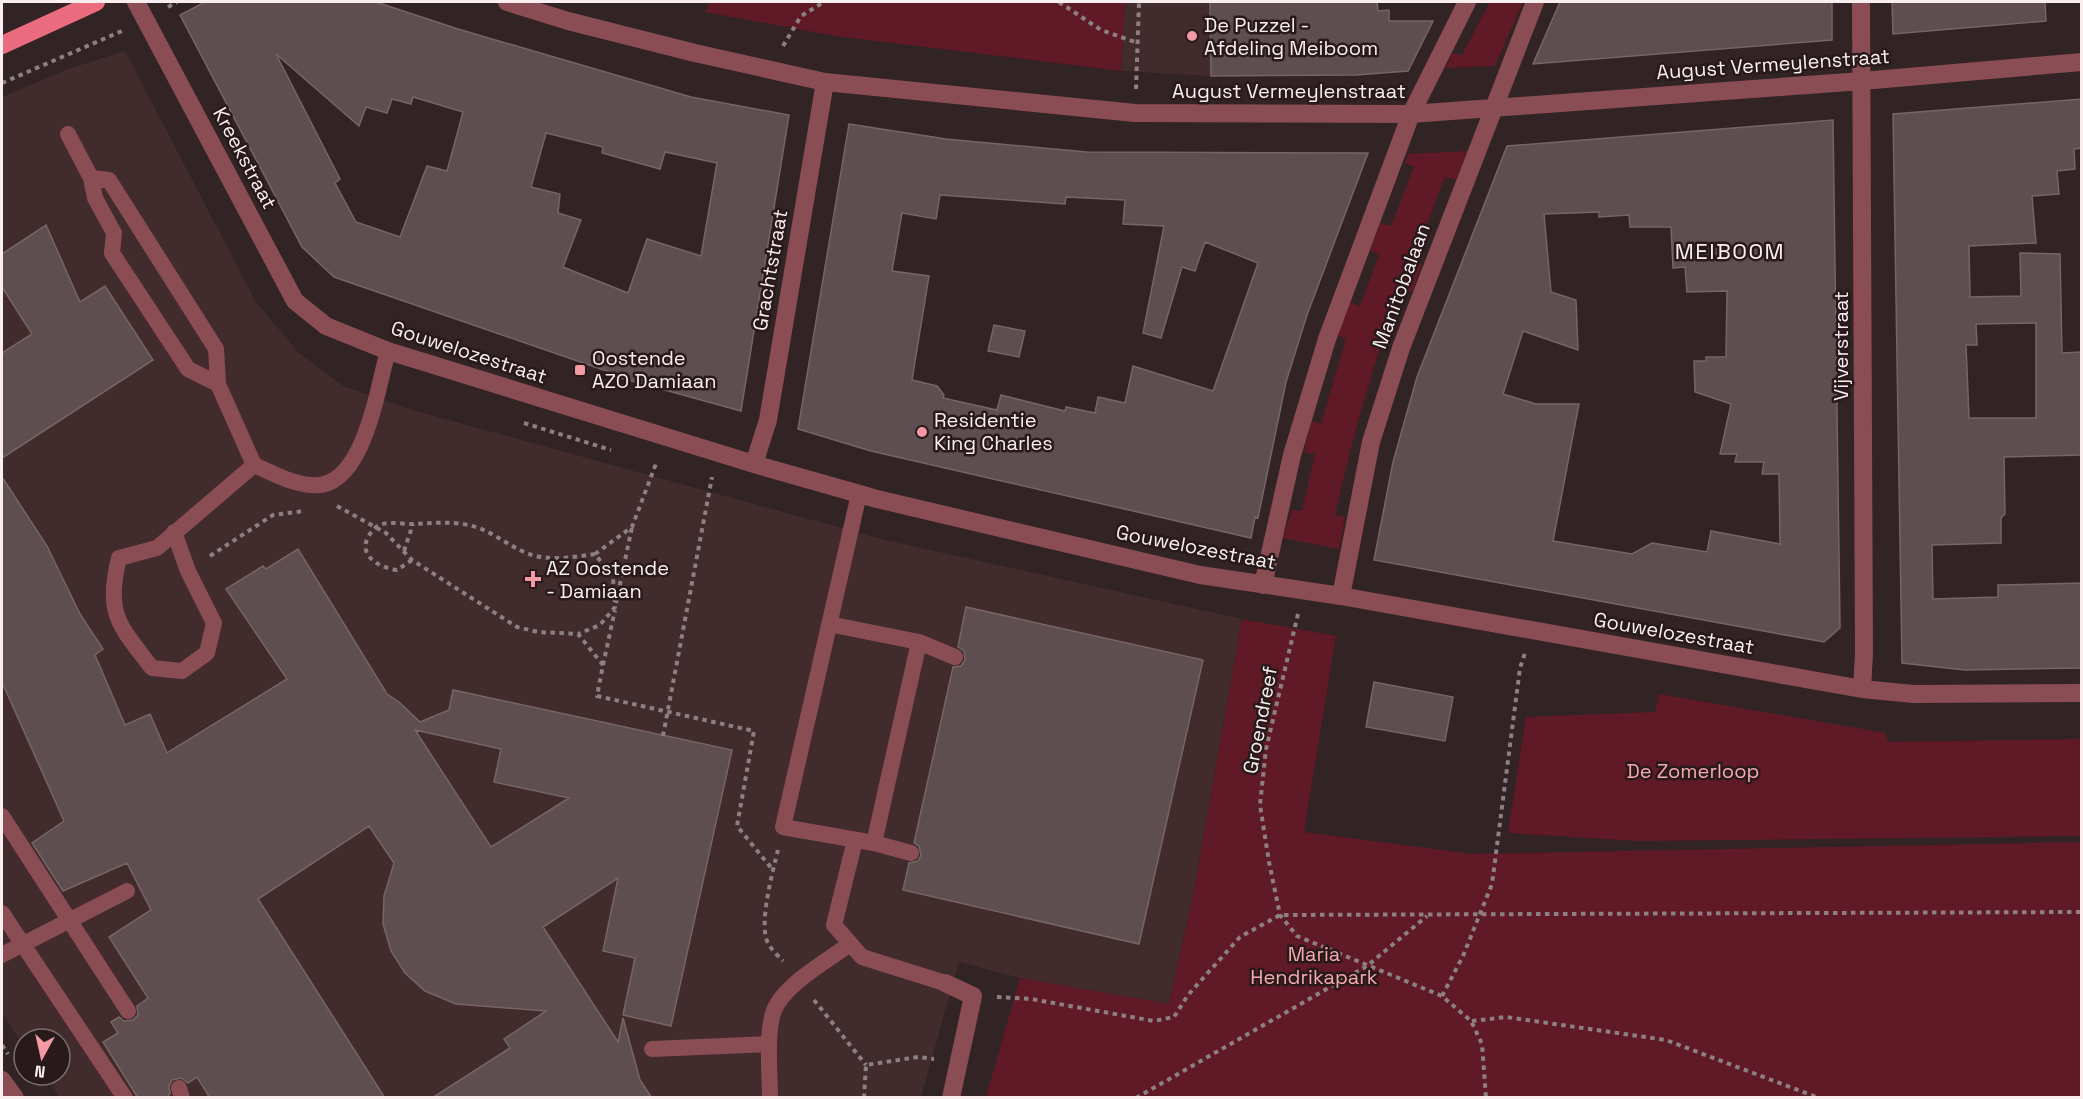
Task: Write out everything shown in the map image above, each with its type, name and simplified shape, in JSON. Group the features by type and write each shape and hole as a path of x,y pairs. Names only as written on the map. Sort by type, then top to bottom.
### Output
{"main road":[{"path":"2,45 96,2"}],"street":[{"name":"Kreekstraat","path":"136,2 295,301 326,326"},
{"name":"August Vermeylenstraat","path":"507,2 568,21 825,82 1135,113 1411,114 1862,81 2082,62"},
{"path":"1263,585 1307,398 1411,114 1467,2"},
{"name":"Manitobalaan","path":"1341,597 1371,442 1401,348 1492,107 1536,2"},
{"name":"Vijverstraat","path":"1861,2 1864,653 1862,689"},
{"name":"Grachtstraat","path":"754,465 768,420 825,82"},
{"name":"Gouwelozestraat","path":"326,326 388,351 754,465 859,494 1200,575 1530,629 1862,689 1914,694 2082,693"},
{"path":"945,983 973,996 951,1098"},
{"path":"2,1080 15,1098"}],"lane":[{"path":"68,134 91,178 95,198 114,233 112,253 188,369 218,384"},
{"path":"91,178 109,180 216,350 218,384 254,465 284,479 313,486 338,480 353,463 364,435 388,351"},
{"path":"114,233 137,223"},
{"path":"174,532 188,571 214,623 207,653 182,671 152,668 119,626 112,587 119,558 157,548 174,532 254,465"},
{"path":"859,494 783,827 874,843 911,853"},
{"path":"829,624 919,642 955,657"},
{"path":"874,843 919,642"},
{"path":"2,816 67,921 128,1011"},
{"path":"855,840 834,925 862,957 945,983"},
{"path":"2,955 127,891"},
{"path":"2,913 125,1098"},
{"path":"770,1098 769,1044 776,1006 799,981 850,944"},
{"path":"652,1048 769,1044"}],"path":[{"path":"769,70 801,16 824,2"},
{"path":"1059,2 1101,30 1138,43"},
{"path":"1135,113 1139,2"},
{"path":"2,83 86,48 146,19"},
{"path":"663,736 719,453"},
{"path":"657,460 632,527 597,696 754,731 737,826 773,870"},
{"path":"313,486 334,505 386,533 412,561 518,627 538,632 578,634 600,625 615,607 613,578 595,554"},
{"path":"188,571 273,515 313,509"},
{"path":"412,561 398,570 373,562 367,554 366,545 375,528 387,523 413,524 449,521 480,528 530,555 565,559 595,554 632,527"},
{"path":"404,552 407,534 413,524"},
{"name":"Groendreef","path":"1302,590 1296,625 1266,749 1260,805 1280,915 1297,936 1442,996 1472,1021 1482,1044 1486,1098"},
{"path":"1442,996 1482,913 1492,884 1520,668 1530,629"},
{"path":"578,634 603,665"},
{"path":"973,996 1031,999 1154,1021 1174,1017 1188,995 1240,937 1280,915 2082,912"},
{"path":"1136,1098 1367,966 1427,915"},
{"path":"1472,1021 1506,1017 1666,1040 1819,1098"},
{"path":"864,1098 866,1065 918,1057 960,1062"}],"shaded area":[{"name":"De Puzzel - Afdeling Meiboom","path":"1125,2 1262,2 1262,75 1211,76 1121,71"},
{"name":"AZ Oostende - Damiaan","path":"125,51 256,302 298,352 343,386 409,409 885,540 1242,619 1193,896 1169,1004 1020,978 959,962 921,1097 60,1097 53,1087 72,1087 72,1027 12,1029 2,1014 2,97 68,69"}],"green space":[{"path":"710,2 1125,2 1121,71 836,36 705,12"},
{"path":"1490,2 1523,2 1495,66 1445,68 1453,53 1462,55"},
{"path":"1467,151 1456,180 1445,177 1413,260 1422,264 1412,292 1400,288 1381,344 1356,429 1335,515 1345,517 1339,549 1283,538 1292,510 1302,511 1315,454 1304,452 1311,421 1321,424 1346,339 1337,335 1349,302 1360,306 1379,255 1370,250 1380,223 1391,226 1414,167 1405,163 1408,154"},
{"name":"Maria Hendrikapark","path":"1242,619 1336,636 1304,832 1472,854 2081,842 2081,1097 986,1097 1020,978 1169,1004 1193,896"},
{"name":"De Zomerloop","path":"1659,694 1886,733 1887,742 2081,739 2081,836 1638,841 1508,833 1526,717 1655,712"}],"building":[{"path":"205,2 376,2 458,29 691,97 789,115 741,411 621,378 621,376 334,277 302,247 180,15","holes":["276,54 359,126 366,107 387,113 392,99 411,104 413,97 463,112 447,171 427,166 400,237 356,222 335,183 340,179","546,133 603,147 602,153 660,169 665,152 717,163 701,256 647,239 628,293 563,267 581,220 558,213 560,194 531,187"]},
{"path":"1210,2 1377,2 1378,11 1389,10 1389,21 1433,21 1408,71 1356,75 1211,76"},
{"path":"1560,2 1832,2 1832,40 1533,64"},
{"path":"1892,2 2045,2 2046,21 1893,34"},
{"path":"2082,99 2082,148 2074,149 2075,169 2057,171 2059,194 2032,196 2036,243 1969,246 1970,297 2021,296 2020,253 2060,254 2062,353 2082,352 2082,455 2004,457 2005,514 2001,518 2001,543 1932,545 1933,599 1998,597 1998,585 2082,583 2082,668 1965,670 1902,663 1893,114","holes":["2036,323 2036,418 1969,418 1966,345 1977,345 1976,324"]},
{"path":"1833,120 1840,628 1824,642 1374,560 1393,462 1417,377 1507,146","holes":["1599,212 1599,217 1629,215 1630,227 1671,227 1673,268 1685,267 1687,292 1727,291 1726,357 1706,357 1706,361 1694,361 1695,392 1731,404 1720,454 1737,454 1735,462 1764,462 1762,474 1779,474 1780,544 1711,531 1707,552 1652,543 1632,554 1553,541 1579,404 1536,404 1503,394 1523,331 1578,350 1576,300 1551,292 1544,214"]},
{"path":"849,124 946,139 1087,152 1368,153 1307,315 1286,382 1258,518 1255,517 1251,538 871,451 798,429","holes":["940,195 1065,204 1066,197 1125,200 1123,224 1164,226 1143,333 1161,338 1182,267 1195,271 1205,242 1258,263 1213,391 1133,366 1125,403 1098,397 1095,413 1066,407 1065,411 1001,395 997,410 943,398 944,395 937,386 912,380 929,276 892,271 902,213 936,219"]},
{"path":"46,225 80,302 105,286 153,360 2,458 2,353 32,334 2,287 2,254"},
{"path":"994,325 1025,331 1019,357 988,351"},
{"path":"2,477 47,546 80,614 103,649 95,655 125,725 150,714 167,753 287,679 226,589 263,566 266,569 298,549 387,694 420,722 449,710 453,690 732,750 671,1026 623,1015 635,958 603,951 618,878 543,927 618,1042 623,1018 640,1080 652,1098 432,1098 510,1048 504,1039 546,1011 456,1004 425,991 405,973 391,951 383,924 384,896 394,863 369,826 258,899 385,1098 210,1098 197,1077 188,1083 181,1078 172,1080 169,1086 170,1094 165,1098 138,1098 103,1042 118,1033 111,1022 119,1017 124,1021 133,1020 138,1015 137,1006 148,998 109,937 151,910 127,863 63,891 32,843 64,821 2,682","holes":["415,730 501,749 494,782 569,798 491,847"]},
{"path":"966,607 1203,660 1139,944 903,890 909,863 918,861 921,855 919,846 914,843 953,667 961,666 965,660 964,651 958,647"},
{"path":"1374,682 1453,697 1445,741 1366,727"}],"place":[{"name":"De Puzzel - Afdeling Meiboom","path":"1192,36"},
{"name":"Oostende AZO Damiaan","path":"580,370"},
{"name":"Residentie King Charles","path":"922,432"},
{"name":"AZ Oostende - Damiaan","path":"533,579"}],"district":[{"name":"MEIBOOM","path":"1730,251"}]}
